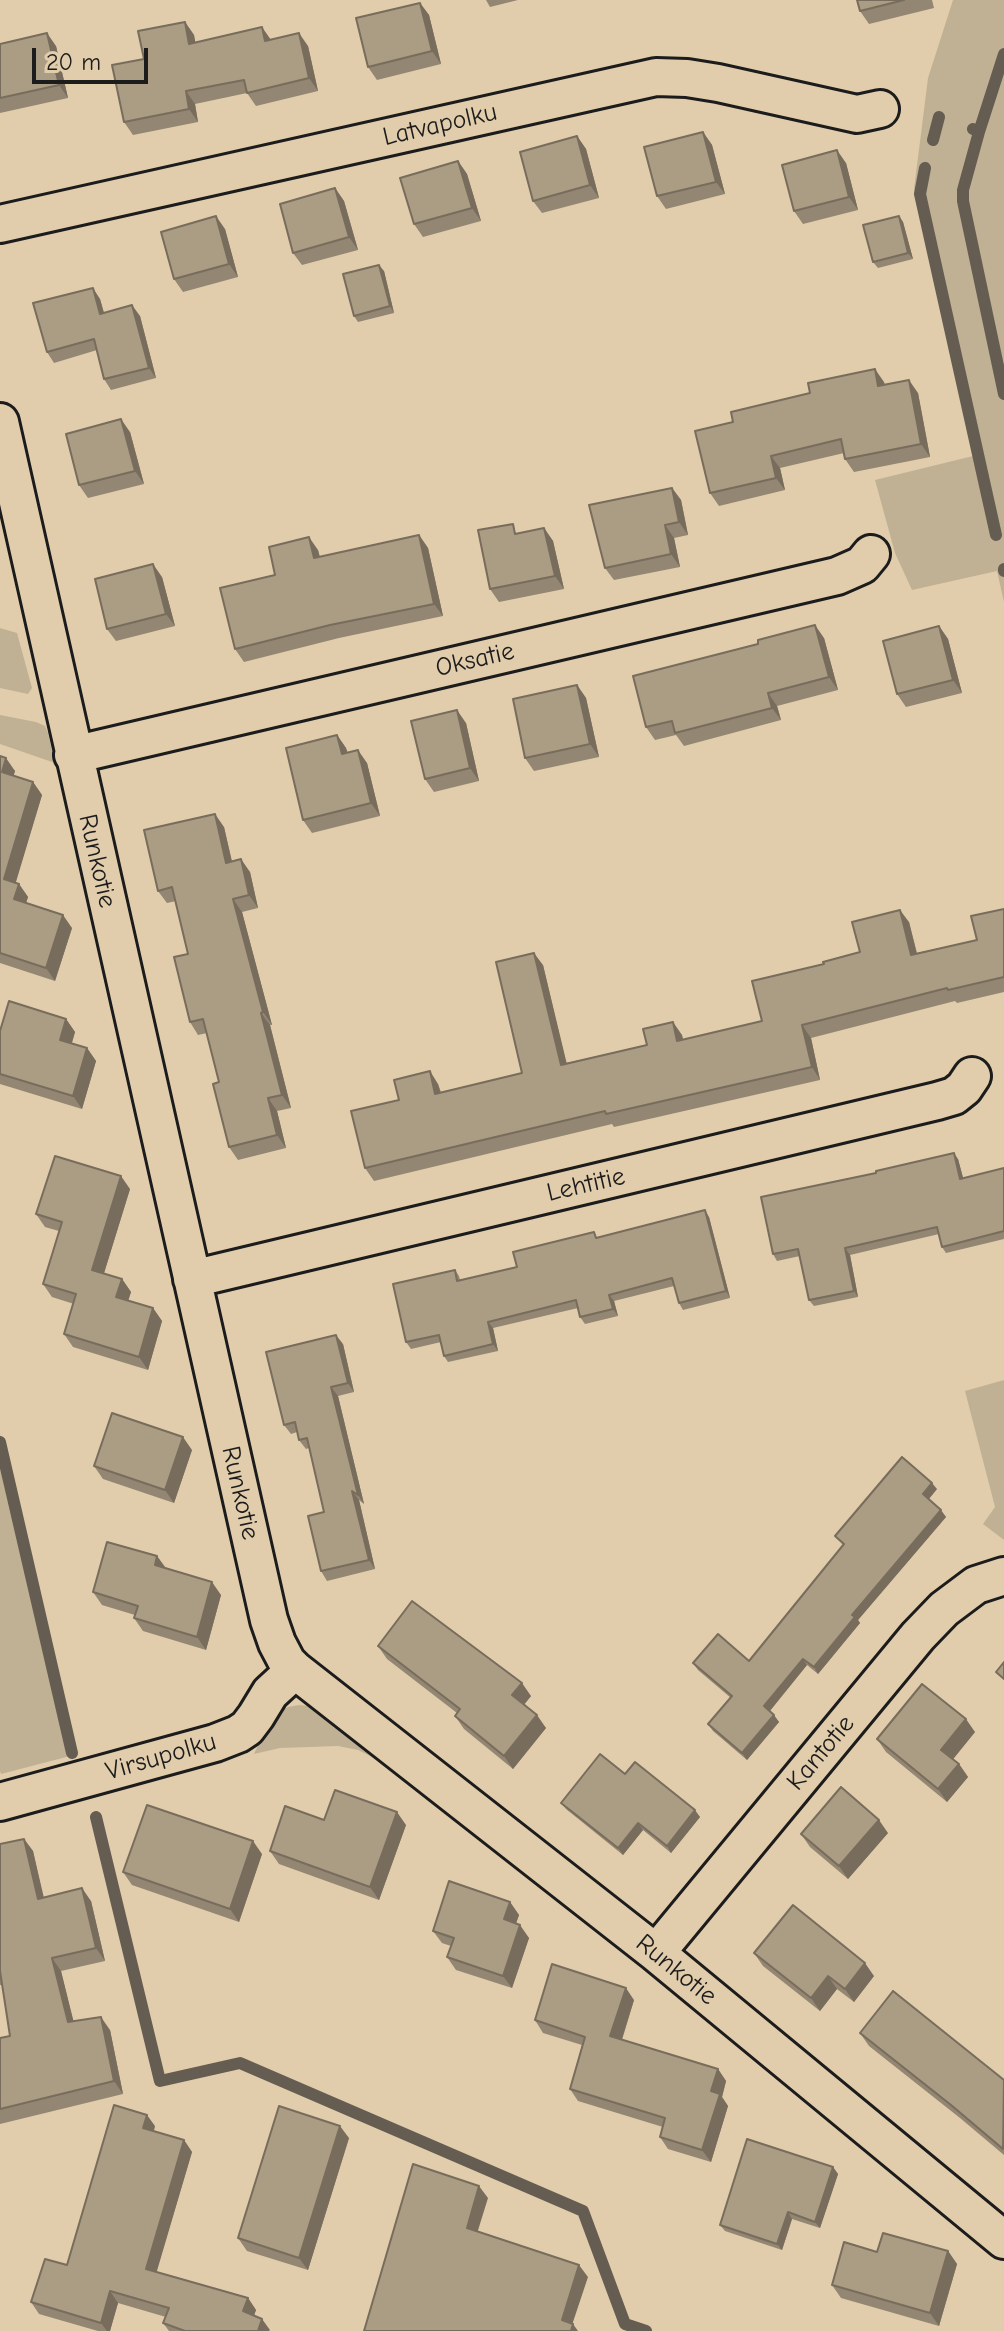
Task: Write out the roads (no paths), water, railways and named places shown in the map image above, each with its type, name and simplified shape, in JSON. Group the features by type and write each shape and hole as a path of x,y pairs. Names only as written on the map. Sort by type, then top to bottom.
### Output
{"street":[{"name":"Latvapolku","path":"0,224 656,77 718,83 857,114 880,109"},
{"name":"Runkotie","path":"0,422 269,1620 277,1643 295,1670 656,1953 1004,2240"},
{"name":"Oksatie","path":"73,755 837,576 862,565 871,554"},
{"name":"Lehtitie","path":"192,1279 937,1101 954,1096 972,1076"},
{"name":"Kantotie","path":"656,1953 918,1636 944,1609 976,1585 1004,1576"},
{"name":"Virsupolku","path":"0,1802 238,1734 247,1728 270,1693 295,1670"}],"waterway":[{"path":"973,129 979,132 1004,54"},
{"path":"933,140 939,117"},
{"path":"979,132 963,190 963,201 1004,394"},
{"path":"925,168 920,194 996,535"},
{"path":"0,1442 72,1753"},
{"path":"96,1817 160,2081 240,2063 583,2211 625,2324 646,2331"}]}
